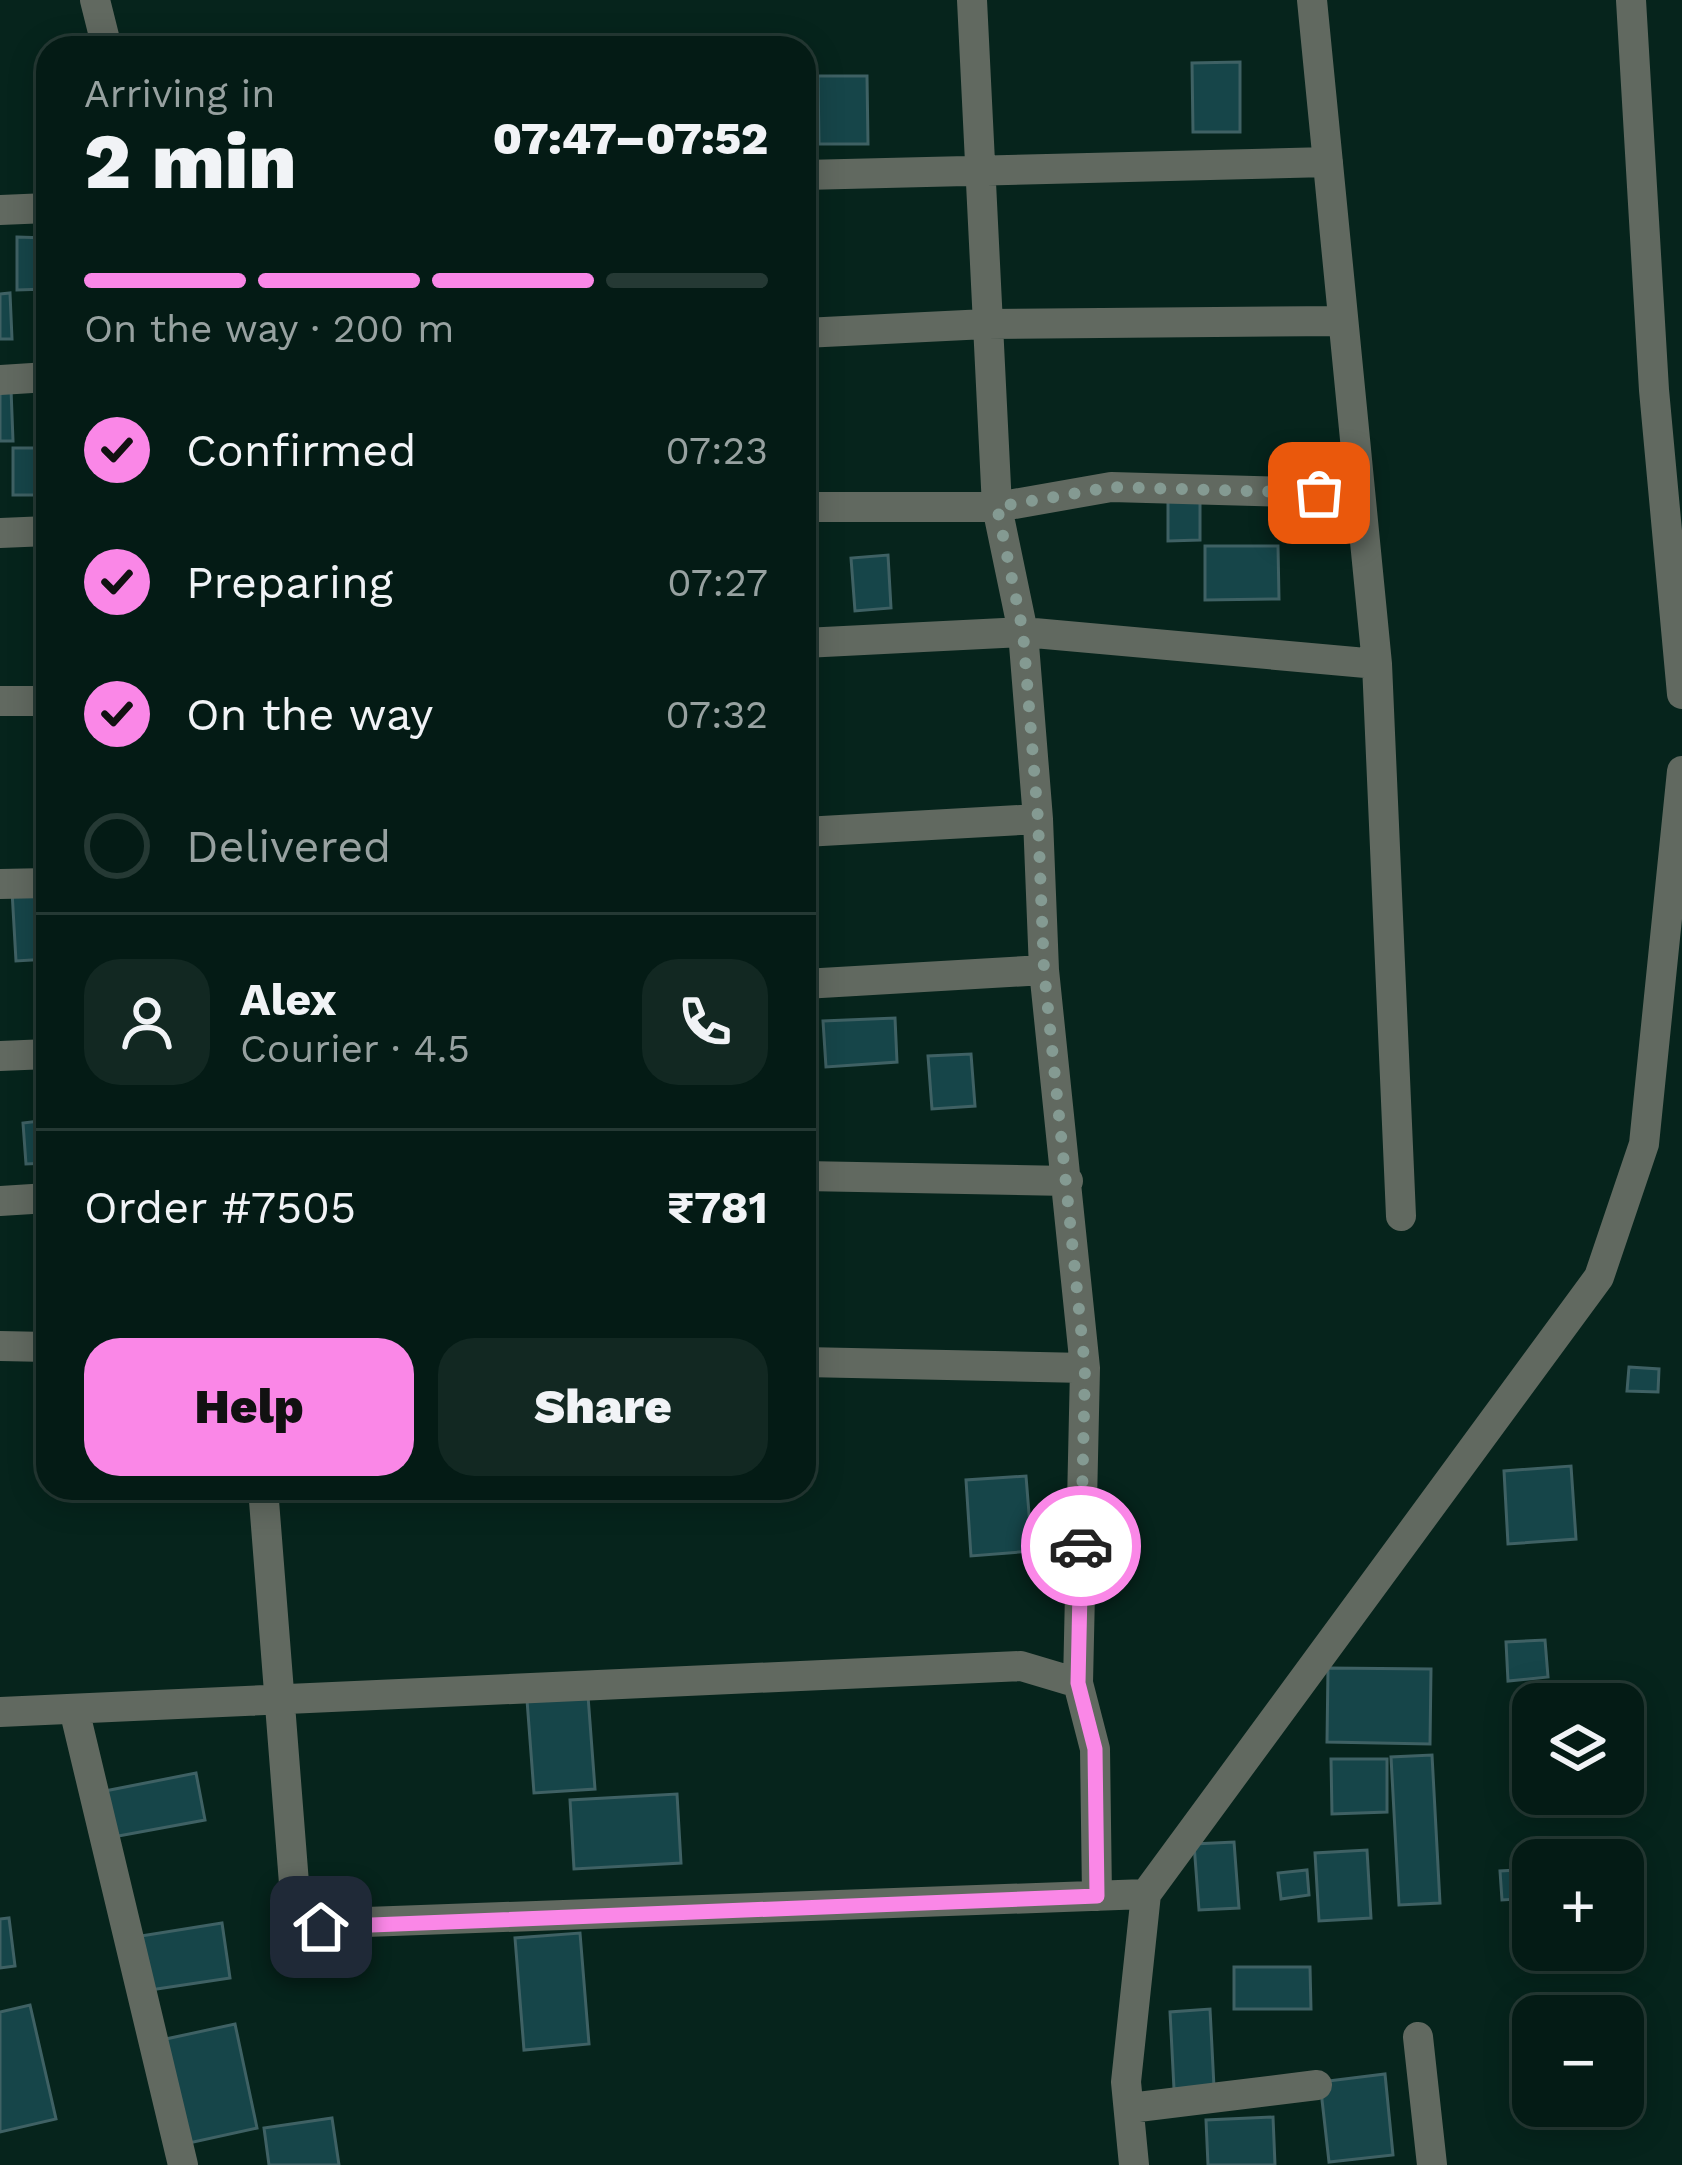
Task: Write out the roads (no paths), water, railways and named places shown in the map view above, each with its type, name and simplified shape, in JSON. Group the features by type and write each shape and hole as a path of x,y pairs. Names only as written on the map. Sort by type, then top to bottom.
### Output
{"street":[{"path":"95,0 104,36"},
{"path":"972,0 997,507 1023,632 1044,970 1085,1368 1078,1683 1095,1749 1097,1896"},
{"path":"1312,0 1377,664 1401,1216"},
{"path":"1631,0 1654,390 1682,694"},
{"path":"816,175 1328,162"},
{"path":"0,210 36,208"},
{"path":"816,332 986,324 1343,321"},
{"path":"0,380 36,378"},
{"path":"816,507 997,507 1111,487 1360,494"},
{"path":"0,533 36,532"},
{"path":"816,642 1023,632 1377,664"},
{"path":"0,701 36,700"},
{"path":"1134,2165 1126,2082 1146,1894 1599,1277 1644,1144 1682,771"},
{"path":"816,831 1038,819"},
{"path":"0,884 36,883"},
{"path":"816,983 1044,970"},
{"path":"0,1056 36,1054"},
{"path":"816,1176 1068,1181"},
{"path":"0,1201 36,1199"},
{"path":"0,1346 36,1347"},
{"path":"816,1362 1085,1368"},
{"path":"264,1500 295,1896 310,1924 1146,1894"},
{"path":"0,1712 1021,1666 1078,1683"},
{"path":"74,1709 183,2165"},
{"path":"1418,2037 1432,2165"},
{"path":"1130,2108 1316,2085"}]}
